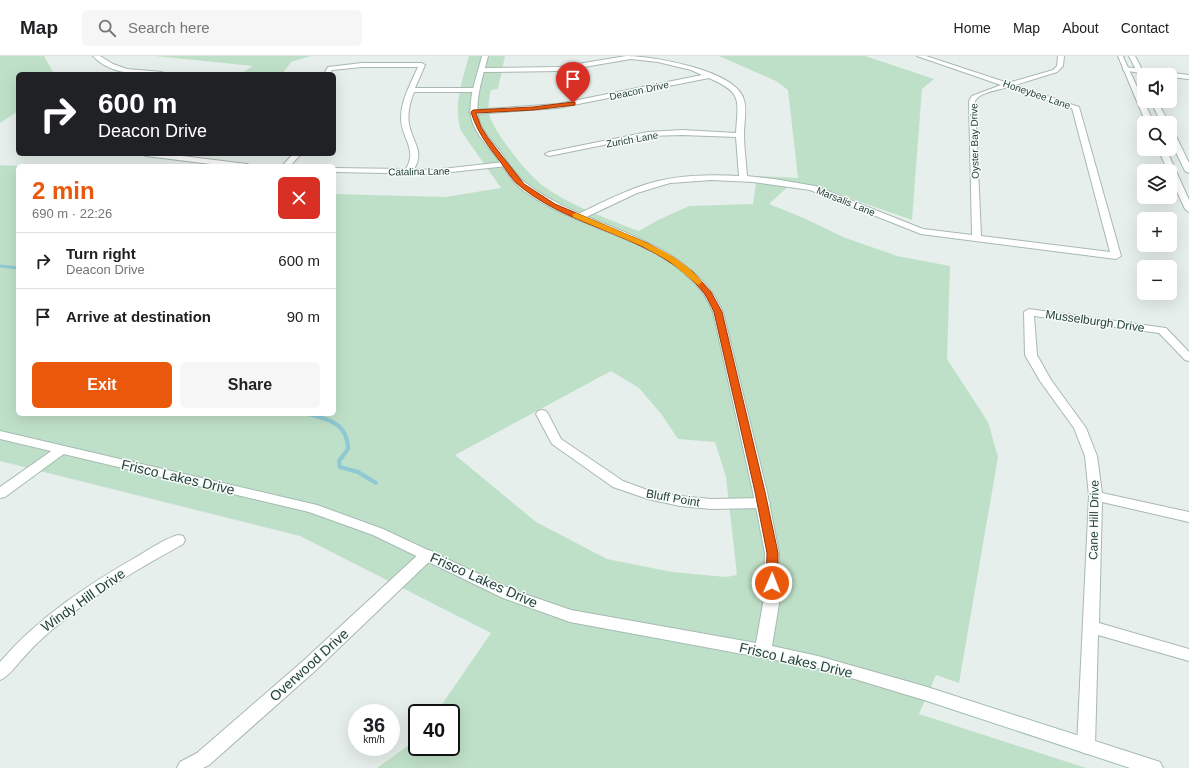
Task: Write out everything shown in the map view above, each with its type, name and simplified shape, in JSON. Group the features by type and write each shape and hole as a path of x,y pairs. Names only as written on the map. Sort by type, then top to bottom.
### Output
{"street":[{"path":"96,56 107,65 124,70 143,72"},
{"path":"485,56 476,90 473,112 478,127 504,164 522,185 537,196 579,217 645,244 671,259 691,274 708,293 718,312 763,503 772,553 772,598 763,651"},
{"name":"Honeybee Lane","path":"920,56 1075,107 1116,256"},
{"path":"1121,56 1120,57 1147,116"},
{"path":"1132,56 1138,68"},
{"path":"482,70 560,69 631,57 678,64 693,69 728,84 738,93 741,101 740,135 743,179"},
{"name":"Oyster Bay Drive","path":"977,238 972,101 984,92 1055,71 1060,66 1059,57"},
{"path":"329,71 362,65 422,65 406,105 405,119 407,133 415,150 416,156 408,172"},
{"path":"1125,68 1137,70"},
{"path":"119,72 124,70"},
{"path":"1177,71 1189,71"},
{"path":"1177,75 1189,77"},
{"name":"Deacon Drive","path":"473,112 558,106 709,76"},
{"path":"412,90 476,90"},
{"name":"Zurich Lane","path":"549,154 573,151 648,134 678,133 740,135"},
{"path":"1177,146 1189,171"},
{"path":"163,156 230,164"},
{"path":"288,164 295,156"},
{"path":"1165,156 1189,209"},
{"name":"Catalina Lane","path":"336,170 441,172 504,164"},
{"name":"Marsalis Lane","path":"579,217 650,185 691,179 743,179 793,184 812,188 921,231 1116,256"},
{"name":"Musselburgh Drive","path":"1029,312 1162,330 1189,358"},
{"name":"Cane Hill Drive","path":"1029,312 1031,355 1046,381 1080,428 1091,456 1096,496 1086,746"},
{"name":"Bluff Point","path":"542,414 556,441 618,484 648,495 680,501 711,504 763,503"},
{"name":"Frisco Lakes Drive","path":"0,435 312,508 378,532 508,594 570,616 818,662 924,693 1154,768"},
{"path":"0,494 61,450"},
{"path":"1096,496 1189,518"},
{"name":"Windy Hill Drive","path":"0,673 37,632 127,569 178,540"},
{"name":"Overwood Drive","path":"186,768 203,759 309,666 427,555"},
{"path":"1091,627 1189,655"}],"green space":[{"path":"0,56 44,56 53,72 16,72 16,112 0,123"},
{"path":"155,56 311,56 291,62 284,72 243,72 253,66"},
{"path":"469,56 505,56 498,89 491,90 489,114 493,124 505,143 536,180 552,192 563,199 602,217 639,231 658,220 689,206 753,204 757,176 798,178 788,90 776,81 719,56 865,56 934,79 922,89 912,220 815,186 793,182 769,204 806,219 843,237 897,256 950,266 947,359 988,422 998,457 959,683 936,675 919,714 1086,768 377,768 394,756 400,756 400,751 408,746 408,756 460,756 460,704 442,704 491,633 300,536 0,461 0,165 16,166 16,416 336,416 336,194 445,197 501,188 461,131 458,112 459,94","holes":["611,371 639,388 662,415 678,439 715,442 726,477 737,575 726,577 672,572 607,559 536,522 455,455"]}],"waterway":[{"path":"0,266 16,268"},
{"path":"316,416 336,424 345,434 348,449 339,461 340,467 358,472 376,483"}],"slow traffic":[{"path":"576,215 645,244 671,259 691,274 698,282"}],"route":[{"path":"573,103 533,109 473,112 478,127 486,139 522,185 552,205 645,244 671,259 691,274 708,293 718,312 760,492 772,553 772,583"}]}
